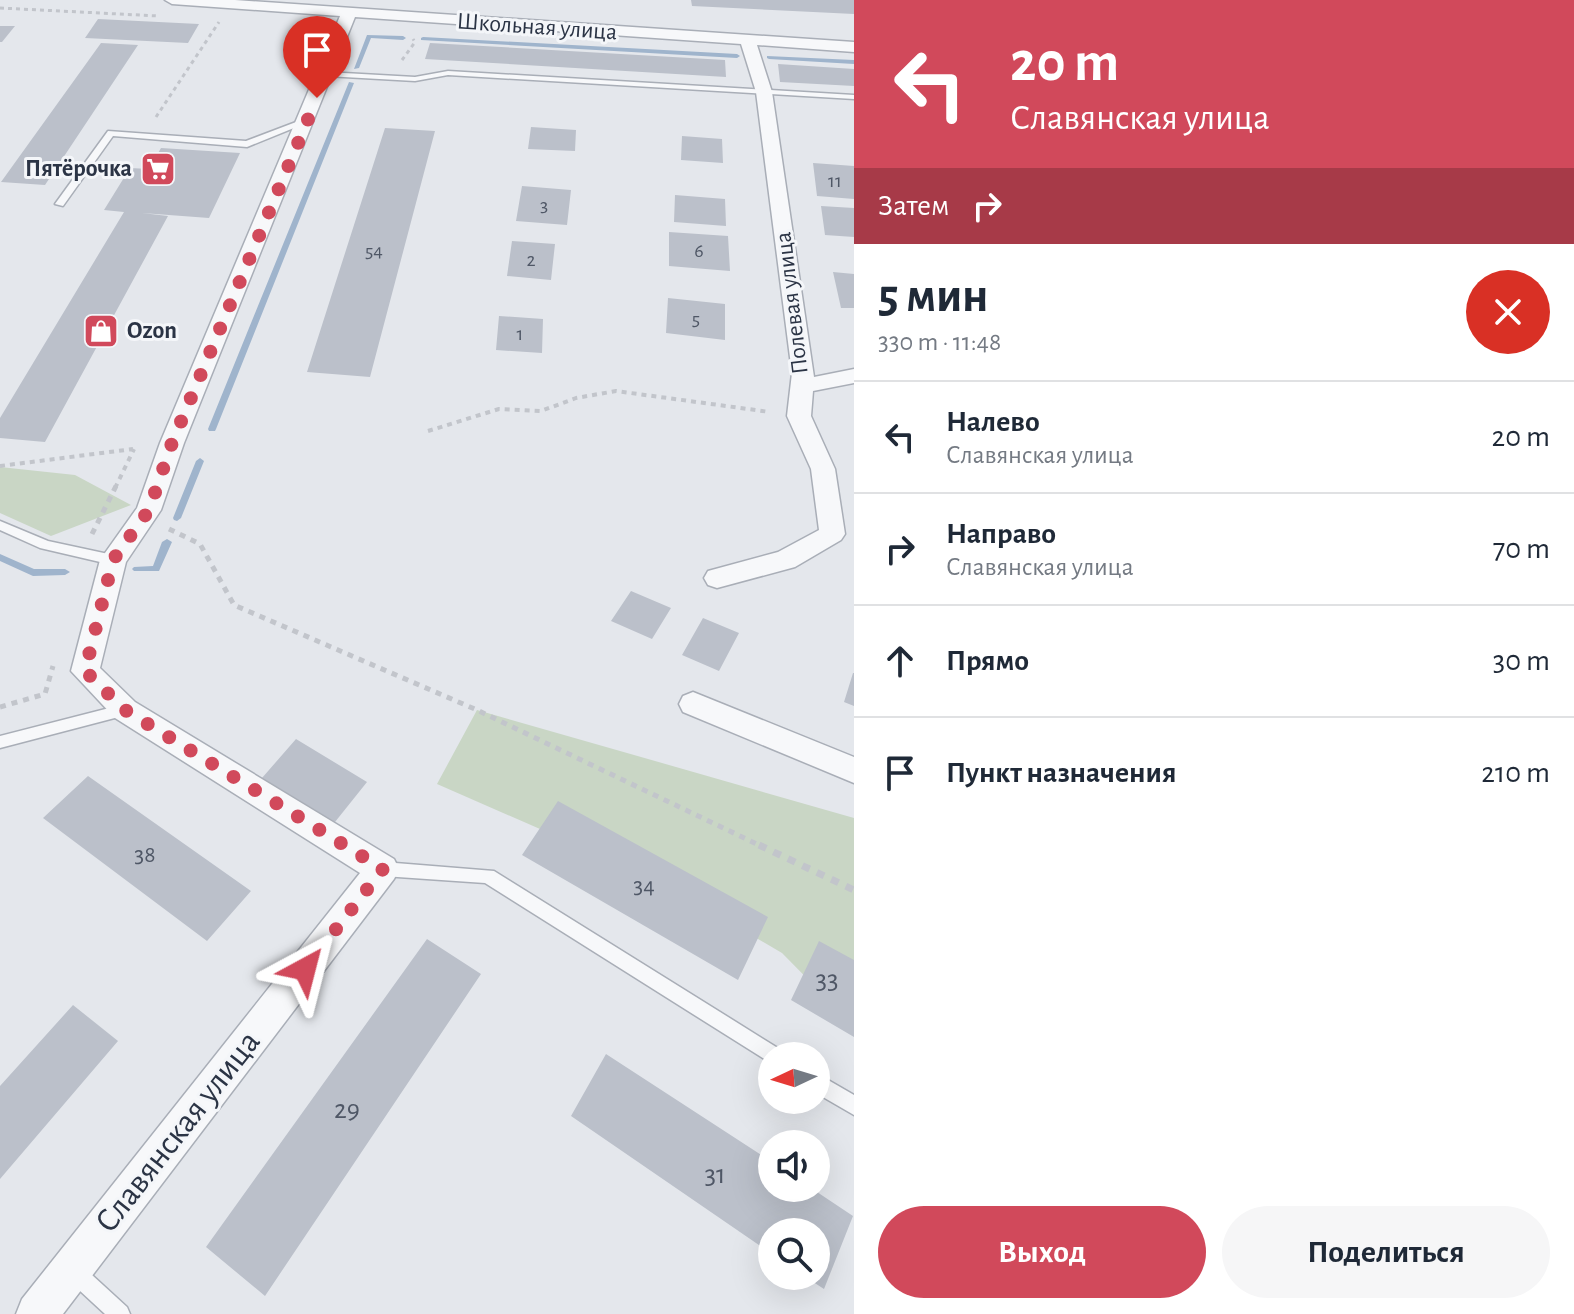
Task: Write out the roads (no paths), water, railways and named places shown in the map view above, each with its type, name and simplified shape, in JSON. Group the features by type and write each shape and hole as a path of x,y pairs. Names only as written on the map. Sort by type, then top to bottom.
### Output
{"street":[{"name":"Школьная улица","path":"172,0 229,2 348,15 854,47"},
{"path":"348,15 172,443 149,510 113,560 85,671 125,710 383,869"},
{"name":"Полевая улица","path":"717,578 786,560 832,534 823,469 799,416 803,373 764,92 748,41"},
{"path":"801,386 854,376"},
{"path":"693,704 854,770"},
{"name":"Славянская улица","path":"37,1314 383,869"}],"lane":[{"path":"326,74 415,79 448,73 854,97"},
{"path":"60,204 111,133 247,144 307,121"},
{"path":"0,525 45,545 113,560"},
{"path":"0,742 125,710"},
{"path":"383,869 488,876 758,1045"},
{"path":"830,1091 854,1106"},
{"path":"71,1270 120,1314"}],"waterway":[{"path":"356,68 369,36 403,38"},
{"path":"423,39 737,56"},
{"path":"769,57 854,62"},
{"path":"212,429 351,83"},
{"path":"177,518 200,461"},
{"path":"137,569 156,569 167,542"},
{"path":"0,557 33,573 65,572"}],"place":[{"name":"Пятёрочка","path":"158,169"},
{"name":"Ozon","path":"101,331"}]}
